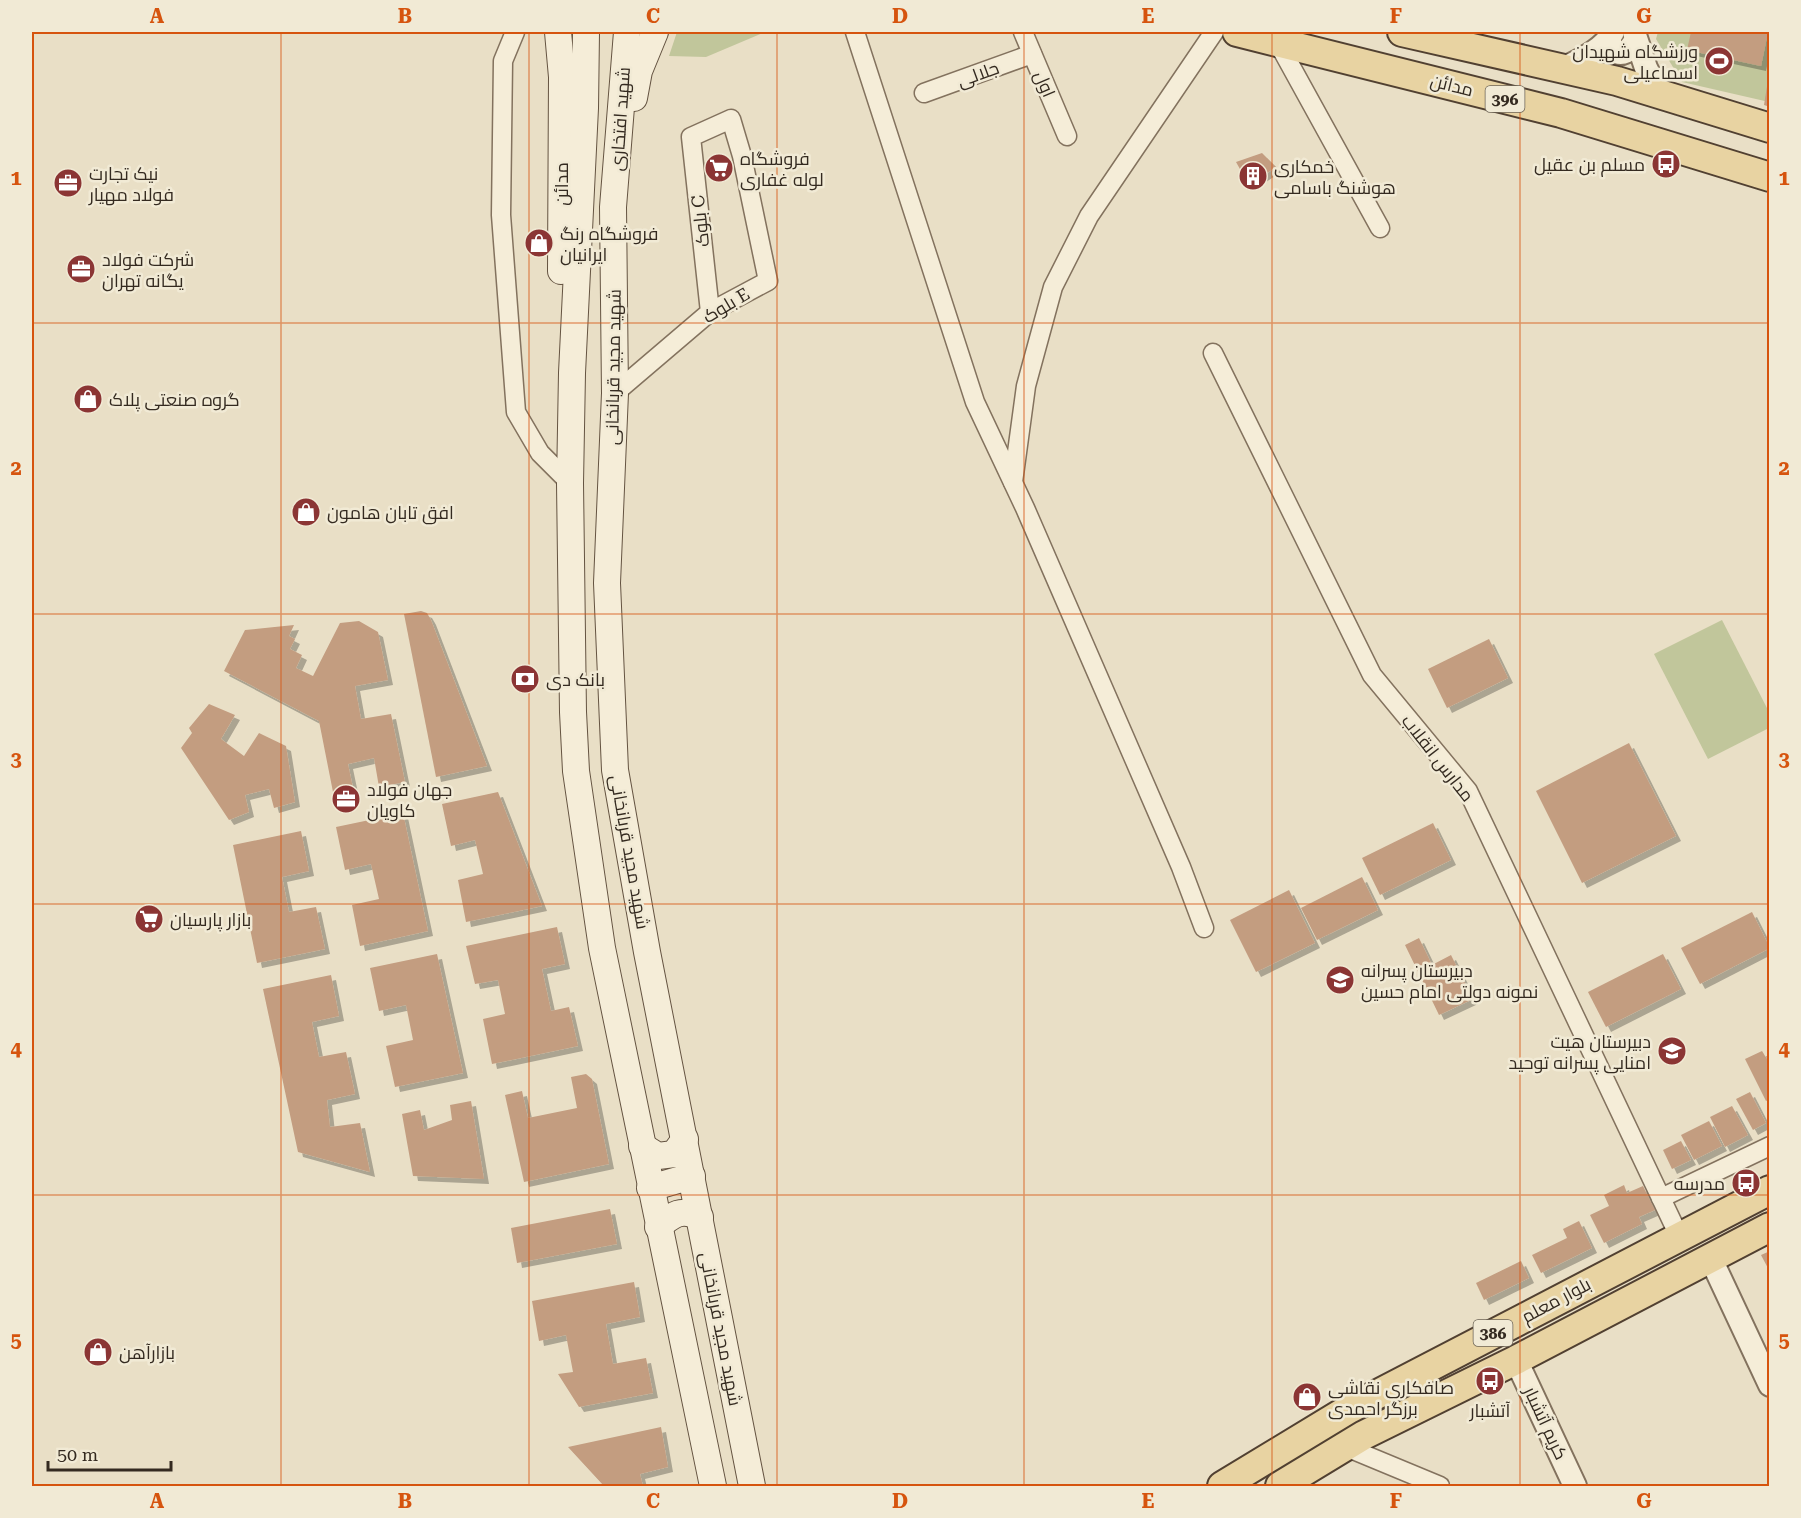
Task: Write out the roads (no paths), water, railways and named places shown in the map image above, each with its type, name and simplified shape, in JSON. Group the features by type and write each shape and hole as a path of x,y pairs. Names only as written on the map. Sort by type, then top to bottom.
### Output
{"main road":[{"name":"مدائن","path":"558,32 562,77 561,285 572,373"},
{"name":"شهید افتخاری","path":"572,373 585,120 586,32"},
{"name":"شهید افتخاری","path":"613,207 627,32"},
{"path":"613,207 639,70 655,32"},
{"name":"مدائن","path":"1237,32 1561,113 1770,177"},
{"name":"396","path":"1402,32 1617,81 1770,129"},
{"name":"شهید مجید قربانخانی","path":"613,207 615,393 607,583 615,770 647,952 752,1486"},
{"path":"572,373 570,483 576,771 602,948 713,1486"},
{"path":"642,1146 658,1156 674,1154 685,1139"},
{"path":"650,1188 692,1176"},
{"name":"بلوار معلم","path":"1222,1486 1349,1409 1770,1190"},
{"path":"658,1227 672,1215 688,1212 700,1217"},
{"name":"بلوار معلم","path":"1280,1486 1364,1435 1516,1360 1770,1227"}],"street":[{"path":"515,32 503,61 501,215 516,412 540,453 570,483"},
{"path":"855,32 975,402 1013,482 1181,867 1204,928"},
{"name":"اول","path":"1023,32 1066,136"},
{"path":"1013,482 1026,386 1053,287 1089,216 1214,32"},
{"path":"1563,69 1589,54 1611,35"},
{"path":"1611,35 1609,44 1611,50 1617,53 1625,53 1630,49 1635,36"},
{"path":"1635,36 1646,68 1659,94"},
{"path":"1277,41 1380,228"},
{"name":"جلالی","path":"924,93 1032,54"},
{"name":"بلوک C","path":"710,312 691,137 730,119"},
{"name":"بلوک E","path":"615,393 710,312 768,281 742,156 730,119"},
{"name":"مدارس انقلاب","path":"1213,353 1372,675 1468,791 1679,1236"},
{"path":"1661,1198 1770,1146"},
{"path":"1710,1257 1770,1385"},
{"name":"کریم آتشبار","path":"1516,1360 1575,1486"},
{"path":"1346,1447 1438,1486"}],"place":[{"name":"ورزشگاه شهیدان اسماعیلی","path":"1719,61"},
{"name":"مسلم بن عقیل","path":"1666,164"},
{"name":"فروشگاه لوله غفاری","path":"719,168"},
{"name":"خمکاری هوشنگ باسامی","path":"1253,176"},
{"name":"نیک تجارت فولاد مهیار","path":"68,183"},
{"name":"فروشگاه رنگ ایرانیان","path":"539,243"},
{"name":"شرکت فولاد یگانه تهران","path":"81,269"},
{"name":"گروه صنعتی پلاک","path":"88,399"},
{"name":"افق تابان هامون","path":"306,512"},
{"name":"بانک دی","path":"525,679"},
{"name":"جهان فولاد کاویان","path":"346,799"},
{"name":"بازار پارسیان","path":"149,919"},
{"name":"دبیرستان پسرانه نمونه دولتی امام حسین","path":"1340,980"},
{"name":"دبیرستان هیت امنایی پسرانه توحید","path":"1672,1051"},
{"name":"مدرسه","path":"1746,1183"},
{"name":"بازارآهن","path":"98,1352"},
{"name":"آتشبار","path":"1490,1381"},
{"name":"صافکاری نقاشی برزگر احمدی","path":"1307,1397"}]}
